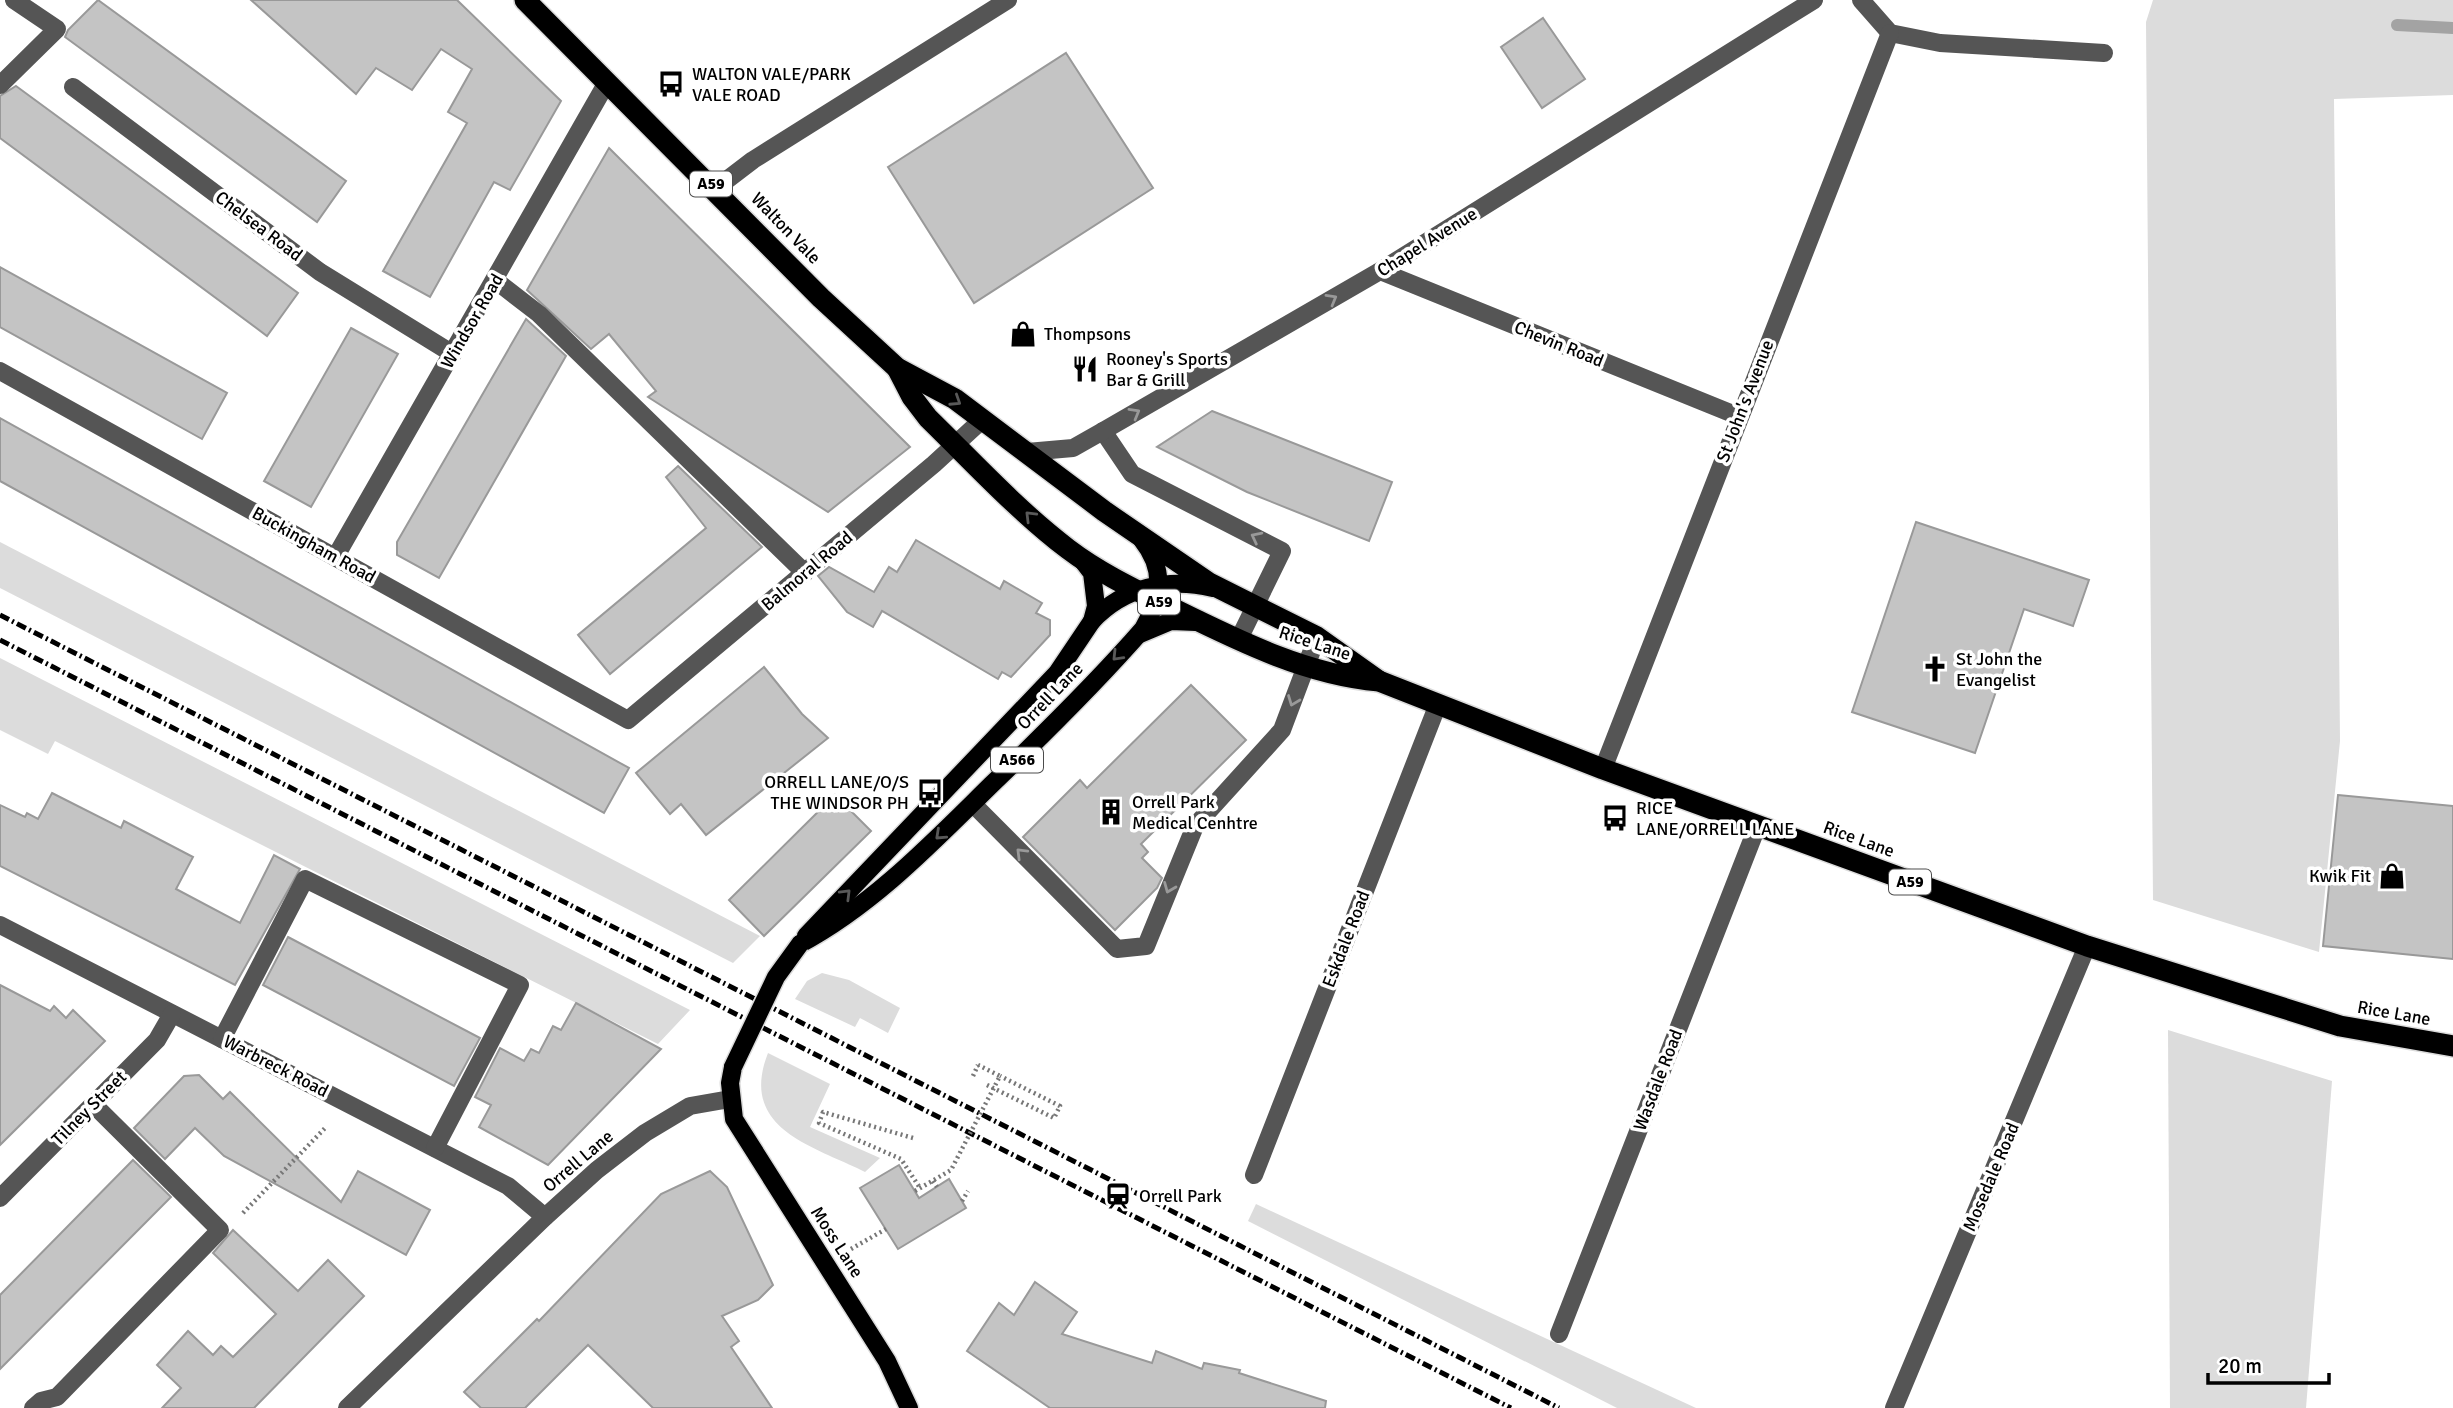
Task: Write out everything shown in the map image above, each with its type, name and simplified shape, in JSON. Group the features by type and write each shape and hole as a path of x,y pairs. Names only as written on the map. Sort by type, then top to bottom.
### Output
{"highway":[{"name":"Walton Vale","path":"525,0 821,298 897,368 955,399 1138,535 1227,593 1254,607"},
{"name":"Walton Vale","path":"897,368 912,397 928,418 1040,525 1082,560 1136,591 1158,593 1203,623 1239,639"},
{"name":"Rice Lane","path":"1254,607 1317,637 1379,681 1756,827 2087,946 2340,1026 2453,1046"},
{"name":"Rice Lane","path":"1239,639 1306,667 1347,678 1379,681"}],"main road":[{"path":"1138,535 1153,553 1158,593 1194,584 1227,593"},
{"name":"Orrell Lane","path":"1082,560 1091,573 1095,588 1092,621"},
{"name":"Orrell Lane","path":"730,1099 733,1067 776,977 800,944 1057,673 1092,621 1107,605 1136,591"},
{"name":"Orrell Lane","path":"800,944 833,926 866,902 973,804 1137,636 1158,593"},
{"name":"Orrell Lane","path":"1137,636 1171,621 1203,623"},
{"name":"Moss Lane","path":"730,1099 734,1119 887,1361 909,1408"}],"street":[{"path":"0,85 57,29 14,0"},
{"path":"715,189 752,160 1008,0"},
{"name":"Chapel Avenue","path":"1027,452 1073,448 1103,432 1380,271 1814,0"},
{"path":"1861,0 1890,33 1940,43 2104,53"},
{"name":"St John's Avenue","path":"1603,769 1738,416 1890,33"},
{"name":"Windsor Road","path":"336,556 606,84"},
{"name":"Chelsea Road","path":"73,87 320,272 453,354"},
{"name":"Chevin Road","path":"1380,271 1738,416"},
{"path":"495,280 539,314 805,573"},
{"name":"Buckingham Road","path":"0,371 628,720"},
{"name":"Balmoral Road","path":"628,720 956,445 983,419"},
{"path":"1103,432 1132,474 1282,551 1239,639"},
{"path":"973,804 1117,949 1146,946 1195,826 1282,730 1317,637"},
{"name":"Eskdale Road","path":"1254,1175 1438,704"},
{"name":"Wasdale Road","path":"1559,1334 1756,827"},
{"path":"222,1039 305,879 520,985 435,1148"},
{"name":"Warbreck Road","path":"0,925 508,1186 545,1217"},
{"name":"Mosedale Road","path":"1895,1408 2087,946"},
{"name":"Tilney Street","path":"0,1198 157,1040 172,1014"},
{"name":"Orrell Lane","path":"347,1408 545,1217 645,1133 690,1106 730,1099"},
{"path":"33,1408 41,1401 57,1397 220,1230 93,1104"}],"path":[{"path":"973,1076 978,1065 1060,1106 1054,1118 987,1086"},
{"path":"913,1138 822,1112 819,1123 901,1159 918,1189 951,1170 1000,1076"},
{"path":"220,1230 232,1224 349,1104"},
{"path":"933,1181 937,1187"},
{"path":"962,1201 968,1191"},
{"path":"827,1264 886,1229"}],"shaded area":[{"path":"2153,0 2453,0 2453,95 2334,99 2340,741 2319,952 2153,900 2146,22"},
{"path":"0,542 760,936 733,963 0,588"},
{"path":"0,658 690,1010 658,1044 55,741 48,754 0,730"},
{"path":"822,973 849,980 900,1008 888,1033 860,1018 855,1027 795,999 807,981"},
{"path":"2168,1030 2332,1081 2306,1408 2170,1408"},
{"path":"768,1053 830,1084 810,1127 880,1158 865,1172 804,1143 772,1117 763,1100 761,1079"},
{"path":"1256,1204 1696,1408 1617,1408 1248,1221"}],"building":[{"path":"98,0 346,181 317,222 65,37 68,30"},
{"path":"251,0 457,0 561,101 510,190 494,182 430,297 383,271 467,123 448,112 472,69 441,49 412,90 376,68 356,94"},
{"path":"1543,18 1585,79 1542,108 1501,47"},
{"path":"1066,53 1153,188 974,303 888,167"},
{"path":"16,86 298,293 267,336 0,138 0,96"},
{"path":"609,148 910,447 828,512 648,397 656,391 609,334 591,349 527,290"},
{"path":"0,267 227,393 202,439 0,327"},
{"path":"526,319 566,356 439,578 397,555 397,542"},
{"path":"351,328 398,354 311,507 264,481"},
{"path":"1212,411 1392,482 1369,541 1247,492 1157,447"},
{"path":"0,418 629,768 604,813 0,481"},
{"path":"678,466 762,547 610,674 578,635 706,528 666,477"},
{"name":"St John the Evangelist","path":"1916,522 2089,580 2073,626 2024,609 1975,753 1852,712"},
{"path":"916,540 1000,589 1004,581 1042,603 1036,613 1050,620 1050,635 1011,677 1002,672 998,679 882,611 873,627 847,612 818,576 829,567 874,592 889,567 897,572"},
{"path":"764,667 802,714 828,738 706,835 681,804 670,814 636,773"},
{"name":"Orrell Park Medical Cenhtre","path":"1191,685 1246,740 1141,844 1148,852 1142,858 1162,878 1157,888 1115,930 1023,837 1080,780 1087,788"},
{"path":"52,793 121,828 124,821 193,857 176,889 240,923 274,855 300,869 235,985 0,866 0,805 25,817 27,813 38,819"},
{"path":"835,795 871,831 764,936 729,900"},
{"name":"Kwik Fit","path":"2338,795 2453,806 2453,959 2323,946"},
{"path":"288,937 480,1038 454,1086 263,985"},
{"path":"0,985 50,1011 54,1006 66,1018 73,1010 105,1041 0,1145"},
{"path":"576,1003 661,1049 548,1165 479,1127 491,1105 475,1097 500,1048 524,1061 531,1049 539,1053 553,1026 561,1030"},
{"path":"199,1075 223,1099 230,1092 341,1202 358,1171 430,1210 406,1255 224,1156 195,1128 165,1159 134,1128 184,1076"},
{"path":"133,1160 171,1197 0,1369 0,1295"},
{"path":"899,1165 919,1198 949,1179 966,1208 898,1249 860,1188"},
{"path":"710,1171 727,1187 773,1285 758,1300 722,1316 739,1341 731,1347 772,1408 653,1408 588,1345 525,1408 481,1408 464,1392 537,1319 539,1321 661,1194"},
{"path":"233,1230 298,1291 328,1260 364,1296 254,1408 162,1408 181,1388 157,1365 188,1331 213,1355 221,1346 233,1357 276,1314 213,1253"},
{"path":"1035,1282 1077,1312 1062,1334 1152,1363 1156,1351 1202,1369 1204,1363 1240,1370 1239,1373 1326,1401 1325,1408 1050,1408 967,1351 999,1303 1014,1315"}],"waterway":[{"path":"2397,25 2453,28"}],"railway":[{"path":"0,615 1559,1408"},
{"path":"0,640 1511,1408"}],"place":[{"name":"WALTON VALE/PARK VALE ROAD","path":"671,84"},
{"name":"Thompsons","path":"1023,334"},
{"name":"Rooney's Sports Bar & Grill","path":"1085,369"},
{"name":"St John the Evangelist","path":"1935,669"},
{"name":"ORRELL LANE/O/S THE WINDSOR PH","path":"930,792"},
{"name":"Orrell Park Medical Cenhtre","path":"1111,812"},
{"name":"RICE LANE/ORRELL LANE","path":"1615,818"},
{"name":"Kwik Fit","path":"2392,876"},
{"name":"Orrell Park","path":"1118,1196"}]}
